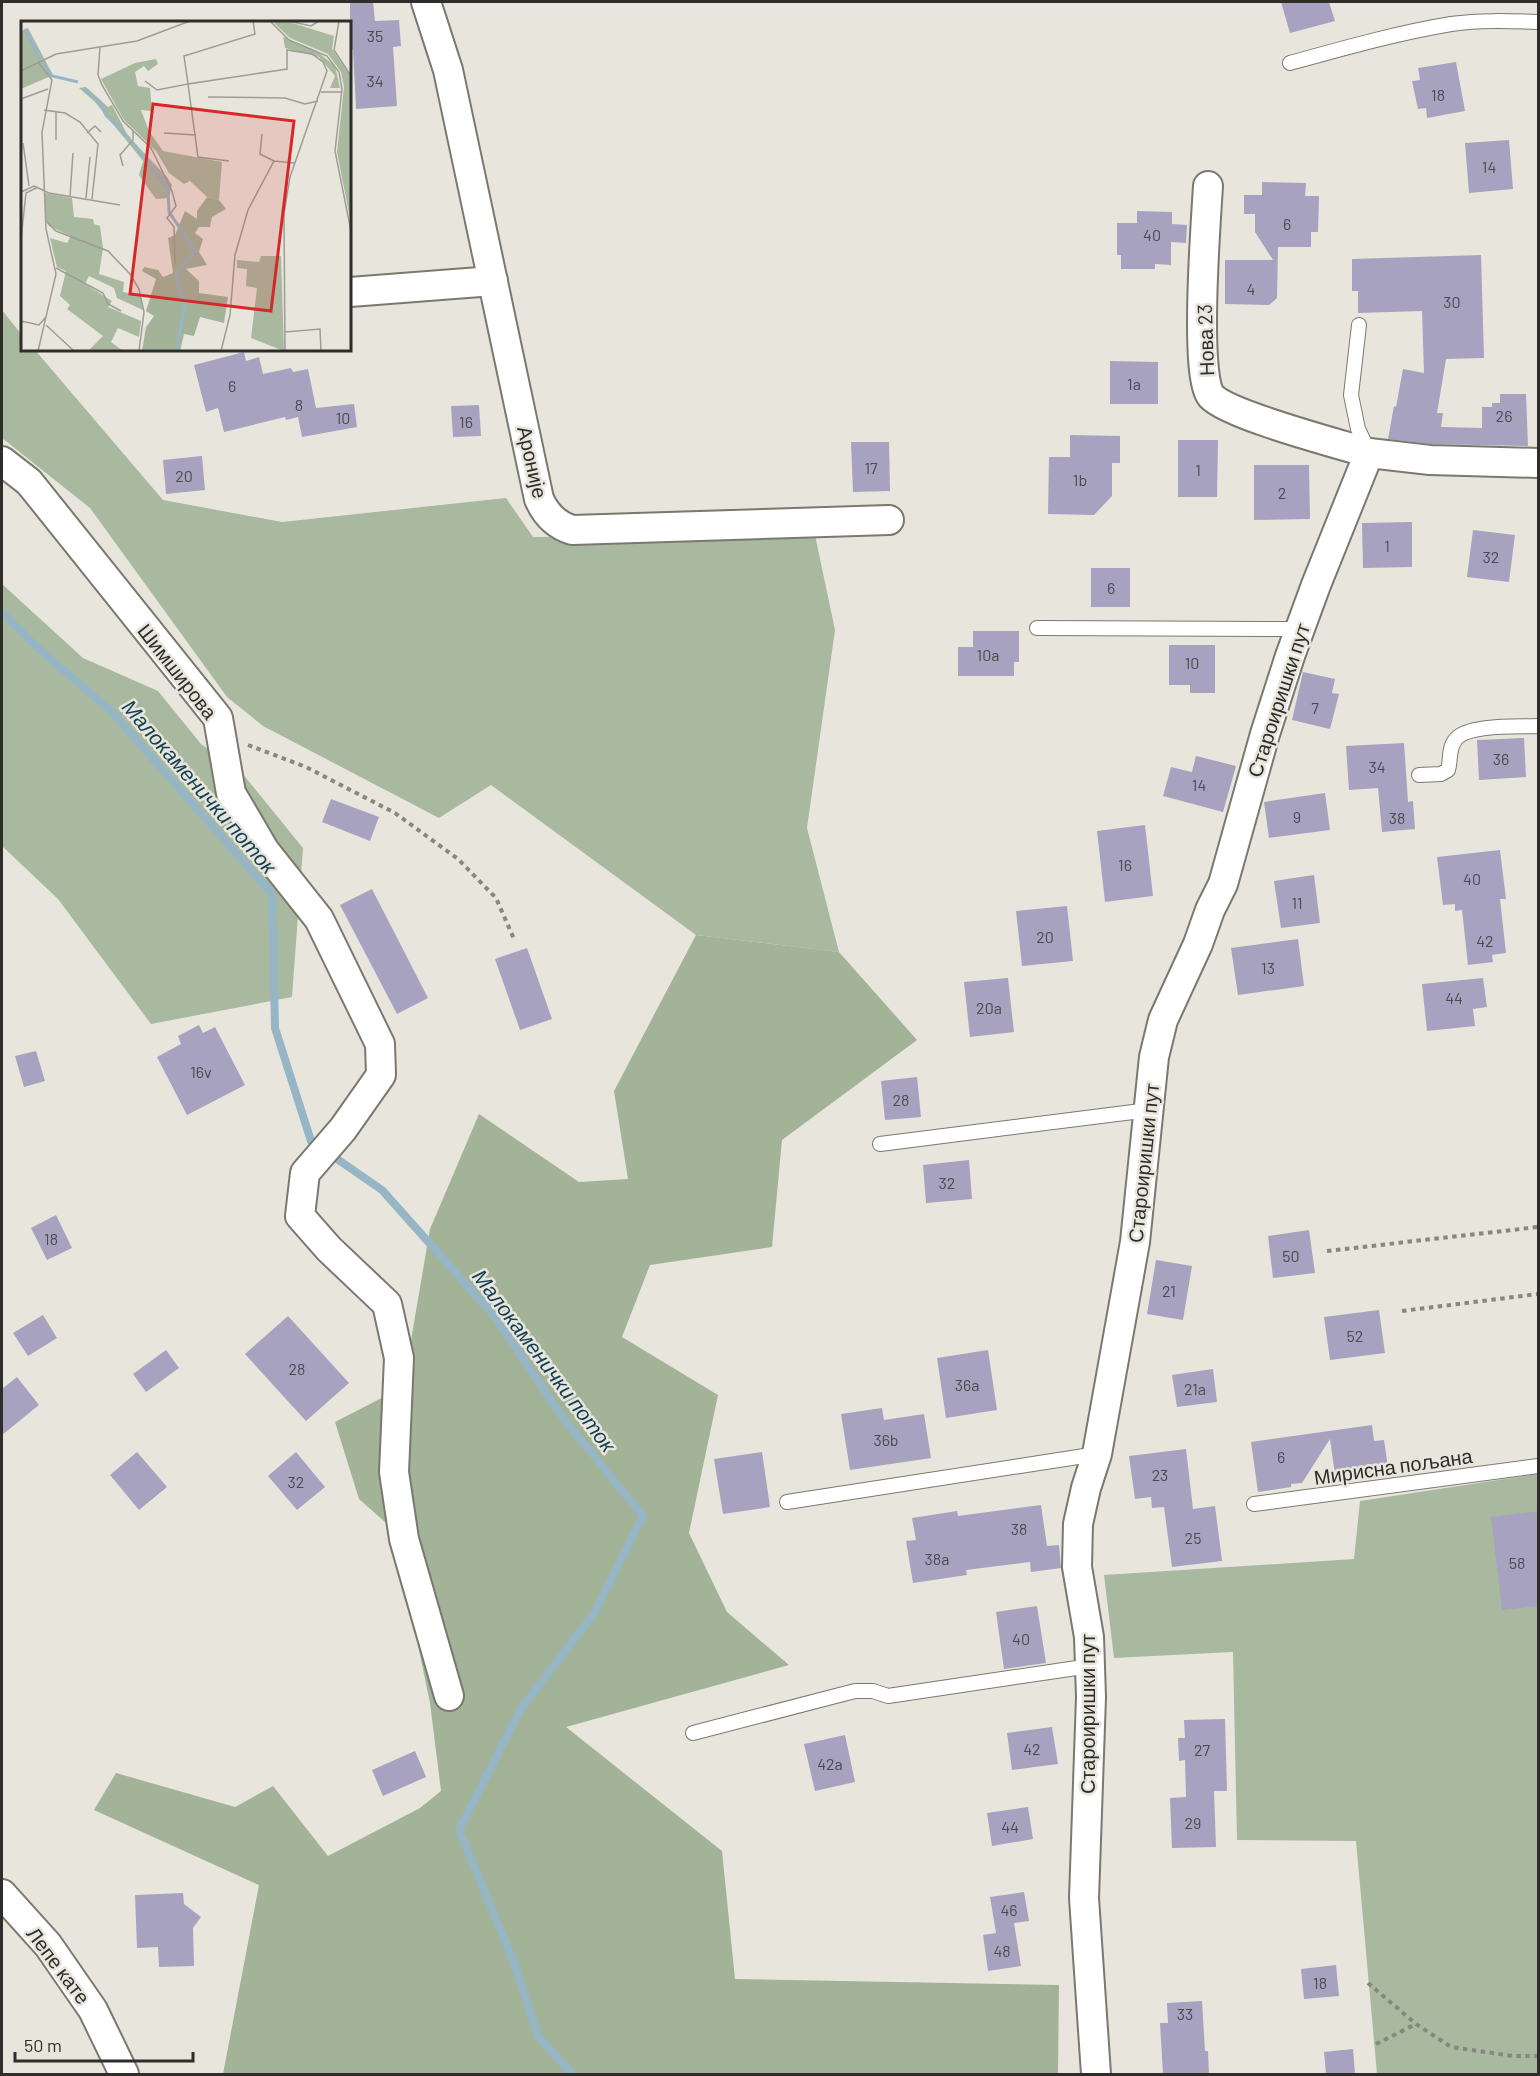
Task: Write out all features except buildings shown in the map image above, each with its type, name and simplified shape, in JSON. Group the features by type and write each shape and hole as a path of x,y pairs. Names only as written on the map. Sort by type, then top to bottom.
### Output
{"street":[{"name":"Ароније","path":"426,2 448,70 539,499 546,513 558,523 572,530 889,520"},
{"name":"Нова 23","path":"1208,186 1202,333 1205,379 1210,395 1231,409 1370,453"},
{"path":"351,292 494,281"},
{"path":"1370,453 1430,460 1539,464"},
{"name":"Староиришки пут","path":"1096,2074 1084,1898 1091,1697 1090,1666 1089,1637 1077,1567 1078,1524 1097,1454 1135,1242 1154,1057 1163,1020 1223,884 1265,734 1300,629 1370,453"},
{"name":"Шимширова","path":"2,461 29,482 218,718 231,793 265,851 319,919 380,1044 381,1075 343,1129 305,1173 300,1216 328,1249 387,1304 399,1358 394,1472 402,1528 449,1696"},
{"name":"Лепе кате","path":"2,1894 48,1945 93,2010 124,2074"}],"lane":[{"path":"1290,63 1382,38 1453,24 1495,20 1539,22"},
{"path":"1359,325 1351,396 1358,429 1370,453"},
{"path":"1037,628 1300,629"},
{"path":"1419,775 1441,774 1448,770 1450,750 1456,739 1465,732 1539,726"},
{"path":"880,1144 1149,1110"},
{"path":"787,1502 1097,1454"},
{"name":"Мирисна пољана","path":"1254,1504 1539,1466"},
{"path":"693,1733 855,1691 873,1691 888,1696 1090,1666"}],"path":[{"path":"218,718 248,744 306,766 395,813 458,859 496,898 514,939"},
{"path":"1327,1251 1539,1227"},
{"path":"1402,1311 1539,1294"},
{"path":"1368,1983 1416,2024 1450,2047 1513,2056 1539,2056"},
{"path":"1376,2044 1416,2024"}],"green space":[{"path":"2,310 21,334 21,351 36,351 163,500 282,522 506,498 533,537 815,535 835,630 807,828 839,952 696,935 491,785 439,818 263,726 227,697 90,508 2,438"},
{"path":"2,584 83,658 158,691 201,744 242,773 303,848 292,997 151,1024 58,899 2,846"},
{"path":"696,935 839,952 917,1040 782,1140 772,1247 650,1265 622,1337 718,1395 689,1533 727,1612 789,1665 566,1727 722,1851 735,1979 1059,1985 1058,2074 223,2074 259,1885 94,1810 116,1773 235,1807 273,1786 328,1856 420,1808 441,1791 430,1703 394,1530 359,1499 335,1422 403,1387 430,1229 479,1114 579,1182 628,1179 614,1091"},
{"path":"1538,1474 1538,2074 1377,2074 1356,1841 1237,1840 1233,1652 1114,1658 1104,1575 1354,1559 1360,1501"}],"waterway":[{"name":"Малокаменички поток","path":"2,612 38,648 111,711 272,894 275,1028 311,1141 382,1190 495,1317 563,1418 643,1516 595,1612 520,1710 459,1830 513,1960 538,2036 572,2074"}]}
